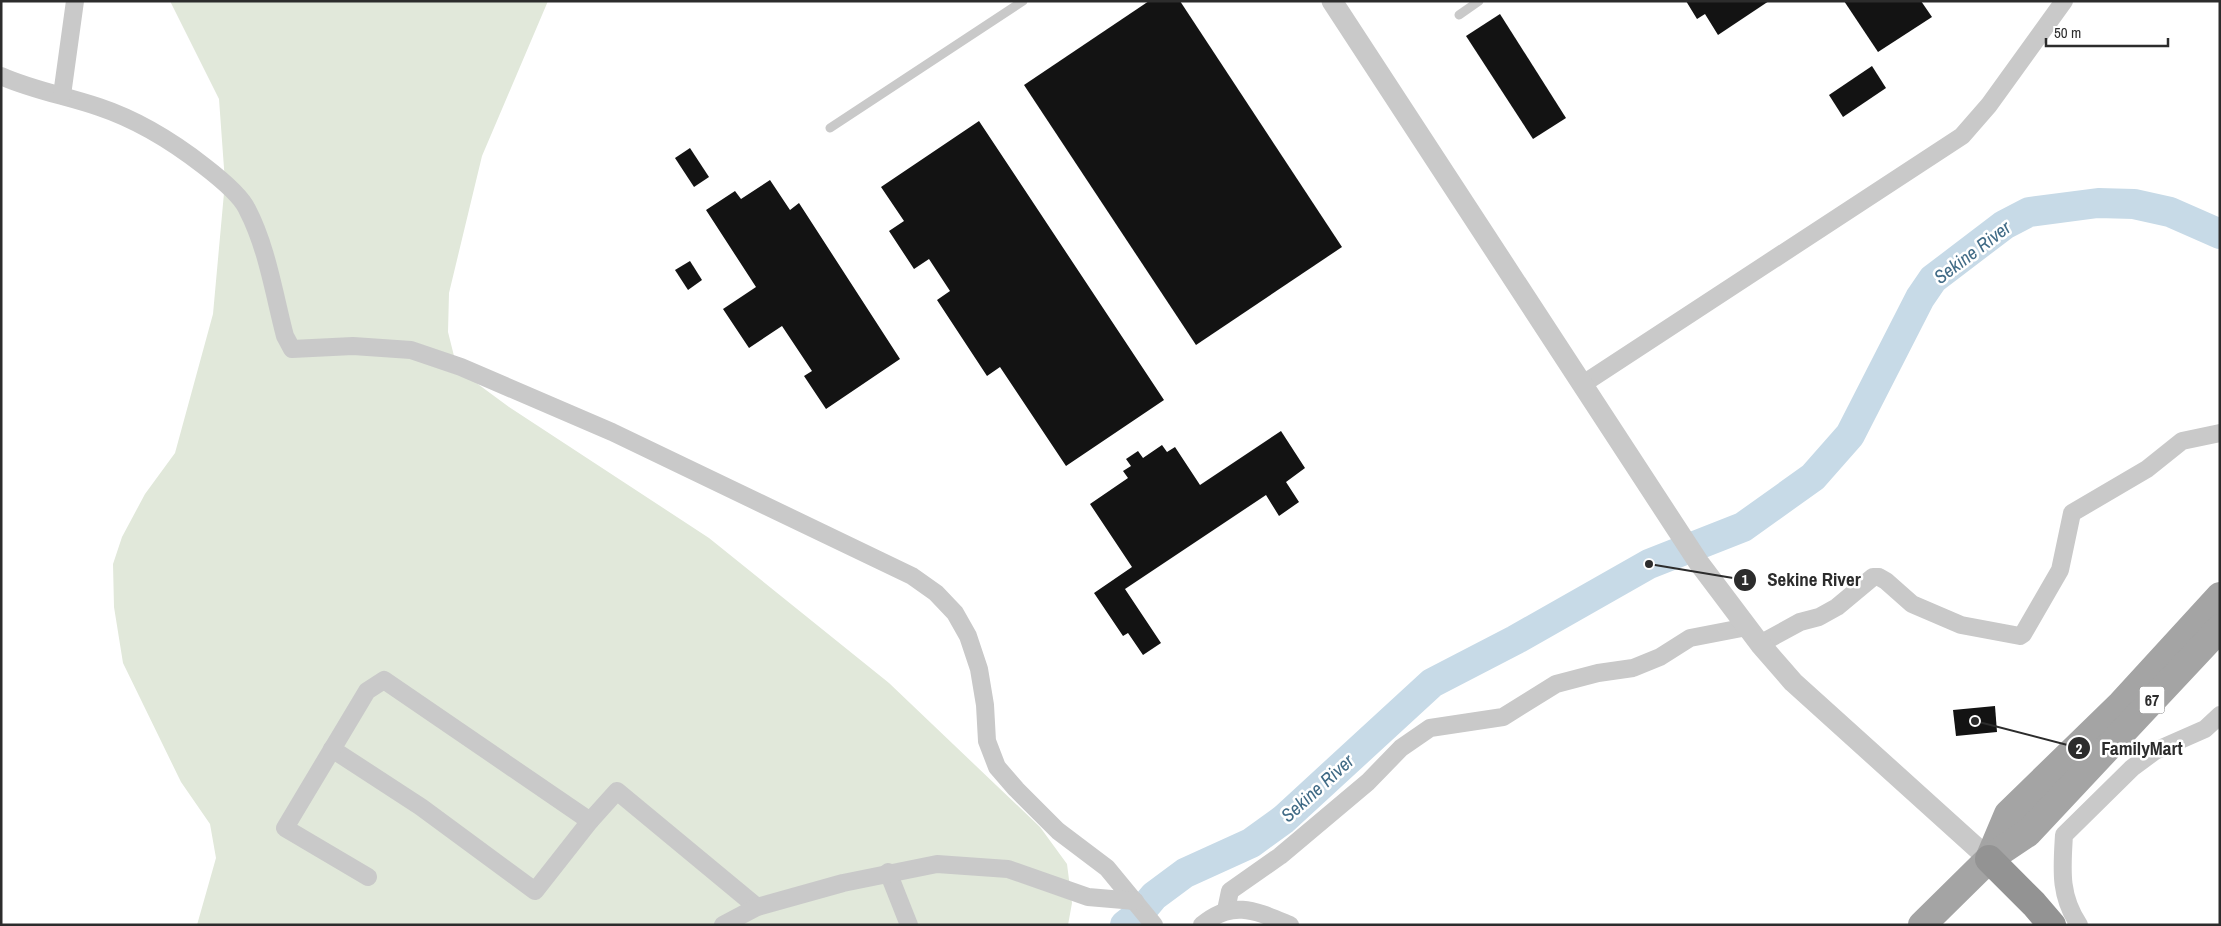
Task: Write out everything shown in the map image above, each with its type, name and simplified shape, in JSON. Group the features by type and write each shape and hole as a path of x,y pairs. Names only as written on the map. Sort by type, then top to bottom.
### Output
{"highway":[{"path":"1989,859 2052,925"}],"main road":[{"name":"67","path":"1989,859 2008,814 2121,704 2220,596"},
{"name":"67","path":"1922,925 1989,859 2028,833 2220,629"}],"street":[{"path":"62,95 75,1"},
{"path":"1332,1 1699,563 1760,644 1792,682 1989,859"},
{"path":"1583,384 1962,136 1989,105 2064,1"},
{"path":"1,76 16,83 62,95 122,115 151,129 184,150 218,177 247,207 260,240 284,336 292,349 353,346 411,350 461,367 612,432 869,554 912,576 936,593 955,613 968,636 979,669 985,705 987,741 997,767 1058,831 1107,868 1154,925"},
{"path":"1760,644 1800,622 1819,617 1836,607 1873,578 1878,577 1886,581 1912,604 1961,625 2020,636 2023,634 2060,570 2072,514 2148,469 2182,441 2220,433"},
{"path":"1226,910 1230,890 1280,856 1368,782 1401,748 1430,728 1503,717 1556,684 1598,673 1633,668 1660,657 1690,638 1747,627"},
{"path":"368,877 285,828 367,691 384,680 590,821"},
{"path":"2079,925 2069,910 2061,875 2064,835 2132,768 2155,751 2205,729 2220,715"},
{"path":"332,750 421,807 535,891 617,790 757,907"},
{"path":"723,925 757,907 888,872 937,864 1008,868 1088,897 1135,901"},
{"path":"888,872 909,925"},
{"path":"1202,925 1226,910 1256,911 1290,925"}],"lane":[{"path":"830,128 1023,1"},
{"path":"1458,15 1480,1"}],"shaded area":[{"path":"170,1 548,1 482,156 449,293 448,332 455,360 471,379 509,407 709,538 889,683 1040,827 1067,864 1072,903 1068,925 197,925 216,858 210,824 181,782 123,663 114,607 113,564 122,537 145,494 175,453 213,314 225,182 219,99"}],"building":[{"path":"1149,1 1180,1 1342,247 1196,345 1024,85"},
{"path":"1686,1 1769,1 1718,35 1705,14 1697,19"},
{"path":"1844,1 1921,1 1932,17 1878,52"},
{"path":"1500,14 1566,118 1533,139 1466,36"},
{"path":"1872,66 1886,88 1843,117 1829,95"},
{"path":"979,121 1164,400 1066,466 1000,367 987,376 937,300 950,291 929,259 914,269 889,231 904,221 881,187"},
{"path":"690,148 709,177 694,187 675,158"},
{"path":"770,180 790,210 799,203 900,359 826,409 804,376 812,371 782,326 749,348 723,309 756,287 706,210 735,191 741,199"},
{"path":"690,261 702,280 688,290 675,270"},
{"path":"1281,431 1305,468 1286,482 1299,502 1279,516 1266,495 1125,589 1161,643 1143,655 1128,633 1123,636 1094,593 1132,567 1090,504 1128,478 1123,471 1131,466 1126,459 1138,451 1143,458 1162,445 1167,452 1175,447 1200,485"},
{"path":"1995,706 1997,732 1956,736 1953,710"}],"waterway":[{"name":"Sekine River","path":"1125,925 1139,914 1154,896 1185,873 1251,843 1284,819 1432,683 1515,640 1649,564 1743,527 1813,477 1850,435 1920,298 1933,279 2004,225 2029,212 2098,203 2134,204 2170,212 2220,234"}],"place":[{"name":"Sekine River","path":"1649,564"},
{"name":"FamilyMart","path":"1975,721"}]}
